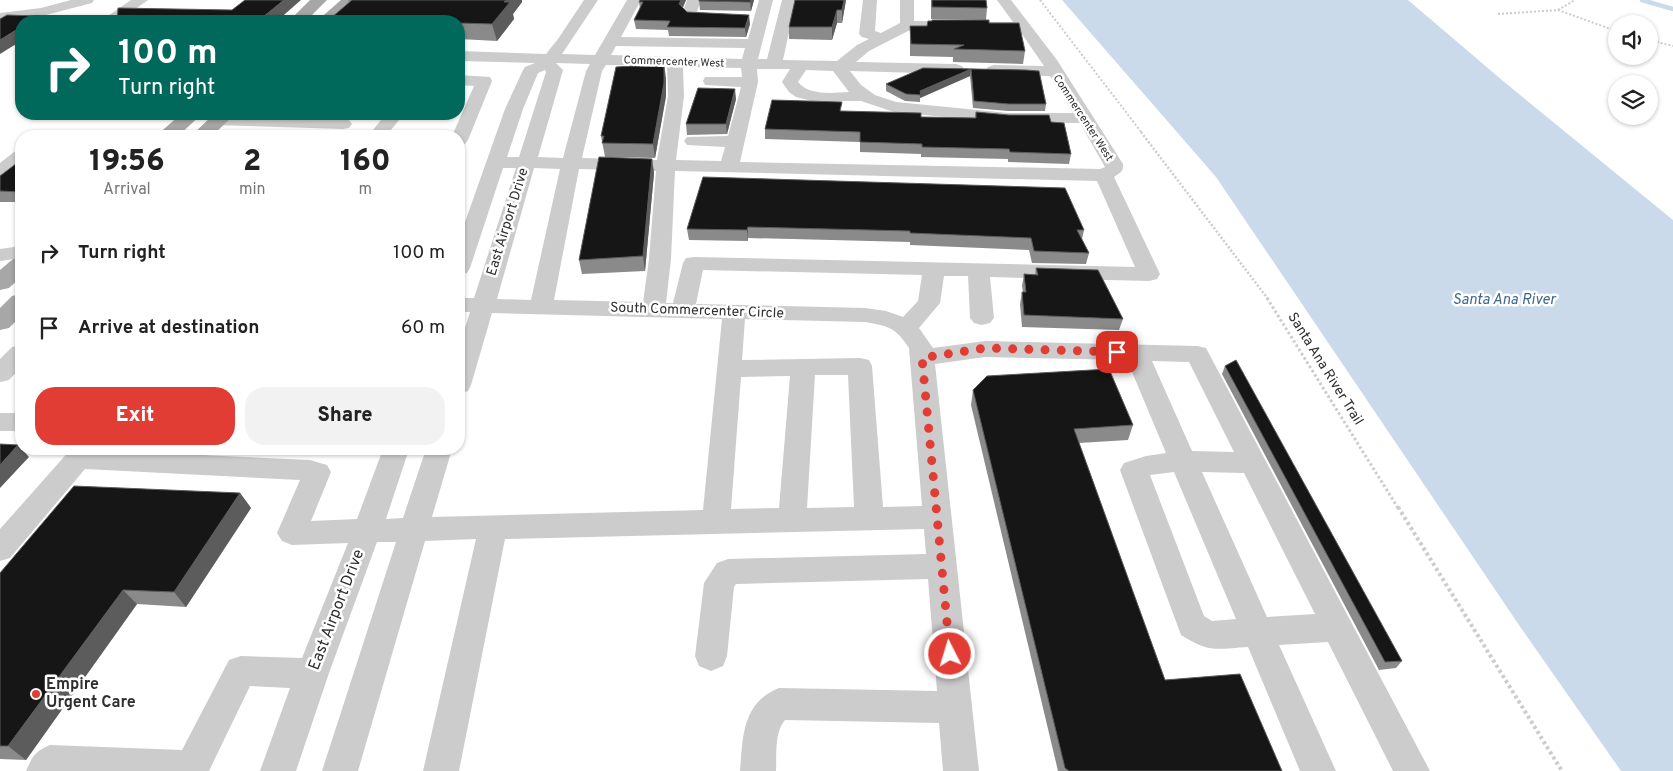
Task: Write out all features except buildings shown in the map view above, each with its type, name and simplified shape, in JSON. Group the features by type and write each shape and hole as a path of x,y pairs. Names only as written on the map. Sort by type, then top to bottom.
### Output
{"main road":[{"path":"303,15 319,0"},
{"path":"332,15 351,0"},
{"path":"173,130 185,120"},
{"path":"208,130 219,120"},
{"path":"0,322 15,308"}],"street":[{"path":"0,7 13,0"},
{"path":"17,15 42,12 87,0"},
{"path":"119,15 141,0"},
{"path":"465,251 531,70 548,61 564,42 590,0"},
{"path":"541,306 594,71 634,0"},
{"path":"694,0 688,14 693,16 762,18"},
{"path":"729,167 750,82 749,64 766,0"},
{"path":"774,65 789,0"},
{"path":"870,0 868,34 882,38"},
{"path":"907,0 907,25"},
{"path":"1004,0 1049,60 1054,71"},
{"path":"0,17 15,15"},
{"path":"1023,27 907,25 863,48 839,67 855,89 869,99 894,106 1008,118 1085,118"},
{"path":"612,41 755,44"},
{"name":"Commercenter West","path":"465,56 548,61 601,60 1054,71 1114,164 1114,169 1104,175 496,162"},
{"name":"East Airport Drive","path":"465,365 555,70 548,61"},
{"path":"654,309 660,259 666,165 676,96 674,62"},
{"path":"801,66 790,82 792,88 799,93 831,98 865,96"},
{"path":"463,130 484,81 465,80"},
{"path":"712,81 750,82"},
{"path":"256,120 342,125"},
{"path":"382,130 390,120"},
{"path":"694,142 735,142"},
{"path":"0,172 15,161"},
{"path":"683,310 694,263 1149,274 1104,175"},
{"path":"5,271 15,259"},
{"path":"934,269 929,303 917,344 937,517 961,771"},
{"path":"978,270 982,318"},
{"name":"South Commercenter Circle","path":"465,305 865,315 886,318 917,344"},
{"path":"716,521 734,312"},
{"path":"917,344 985,348 1197,354 1412,771"},
{"path":"1136,352 1318,771"},
{"path":"0,374 15,359"},
{"path":"729,369 860,366 869,518"},
{"path":"792,520 803,368"},
{"path":"0,422 15,422"},
{"path":"0,549 80,455"},
{"path":"109,455 317,472 292,533 937,517"},
{"name":"East Airport Drive","path":"278,771 312,673 367,531 394,455"},
{"path":"340,771 437,455"},
{"path":"1252,462 1183,463 1142,467 1134,470 1192,625 1208,635 1337,627"},
{"path":"441,771 493,527"},
{"path":"711,656 719,583 728,572 814,568 942,566"},
{"path":"44,771 50,763 192,768 241,671 312,673"},
{"path":"758,771 762,724 770,709 779,704 955,707"}],"path":[{"name":"Santa Ana River Trail","path":"1040,0 1263,291 1562,771"},
{"path":"1558,10 1575,0"},
{"path":"1498,14 1558,10 1608,28"},
{"path":"1658,42 1673,46"}],"water":[{"name":"Santa Ana River","path":"1062,0 1408,0 1503,81 1673,220 1673,771 1621,771 1521,628 1216,177"}],"waterway":[{"path":"1642,0 1673,9"}],"place":[{"name":"Empire Urgent Care","path":"36,694"}],"route":[{"path":"950,654 922,358 985,348 1117,352"}]}
